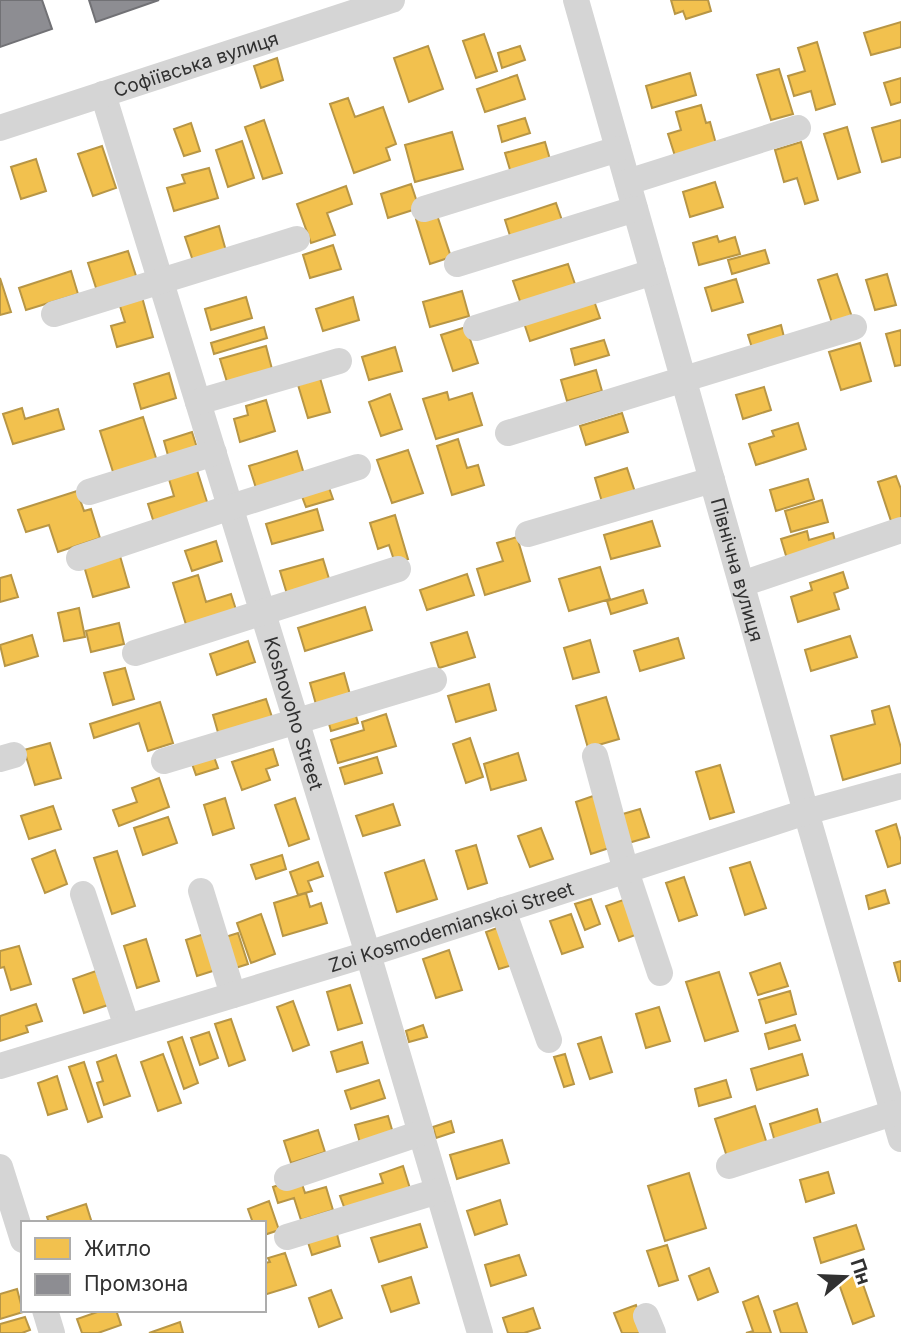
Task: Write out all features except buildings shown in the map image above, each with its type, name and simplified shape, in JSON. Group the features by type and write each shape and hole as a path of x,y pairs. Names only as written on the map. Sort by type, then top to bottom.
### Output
{"street":[{"name":"Софіївська вулиця","path":"0,128 392,0"},
{"name":"Північна вулиця","path":"576,0 901,1139"},
{"name":"Koshovoho Street","path":"103,94 368,954 480,1333"},
{"path":"628,183 798,128"},
{"path":"424,209 618,149"},
{"path":"457,264 635,209"},
{"path":"54,314 297,239"},
{"path":"476,328 653,272"},
{"path":"508,433 854,327"},
{"path":"198,402 338,361"},
{"path":"89,492 214,453"},
{"path":"79,558 358,467"},
{"path":"528,534 712,480"},
{"path":"742,584 901,530"},
{"path":"135,653 398,569"},
{"path":"164,761 434,680"},
{"path":"595,756 626,871 660,973"},
{"name":"Zoi Kosmodemianskoi Street","path":"0,1066 368,954 806,813 901,786"},
{"path":"201,891 233,995"},
{"path":"83,894 128,1027"},
{"path":"503,911 549,1040"},
{"path":"729,1166 894,1113"},
{"path":"288,1178 421,1133"},
{"path":"0,1167 21,1234"},
{"path":"286,1237 438,1191"},
{"path":"46,1312 52,1333"}]}
